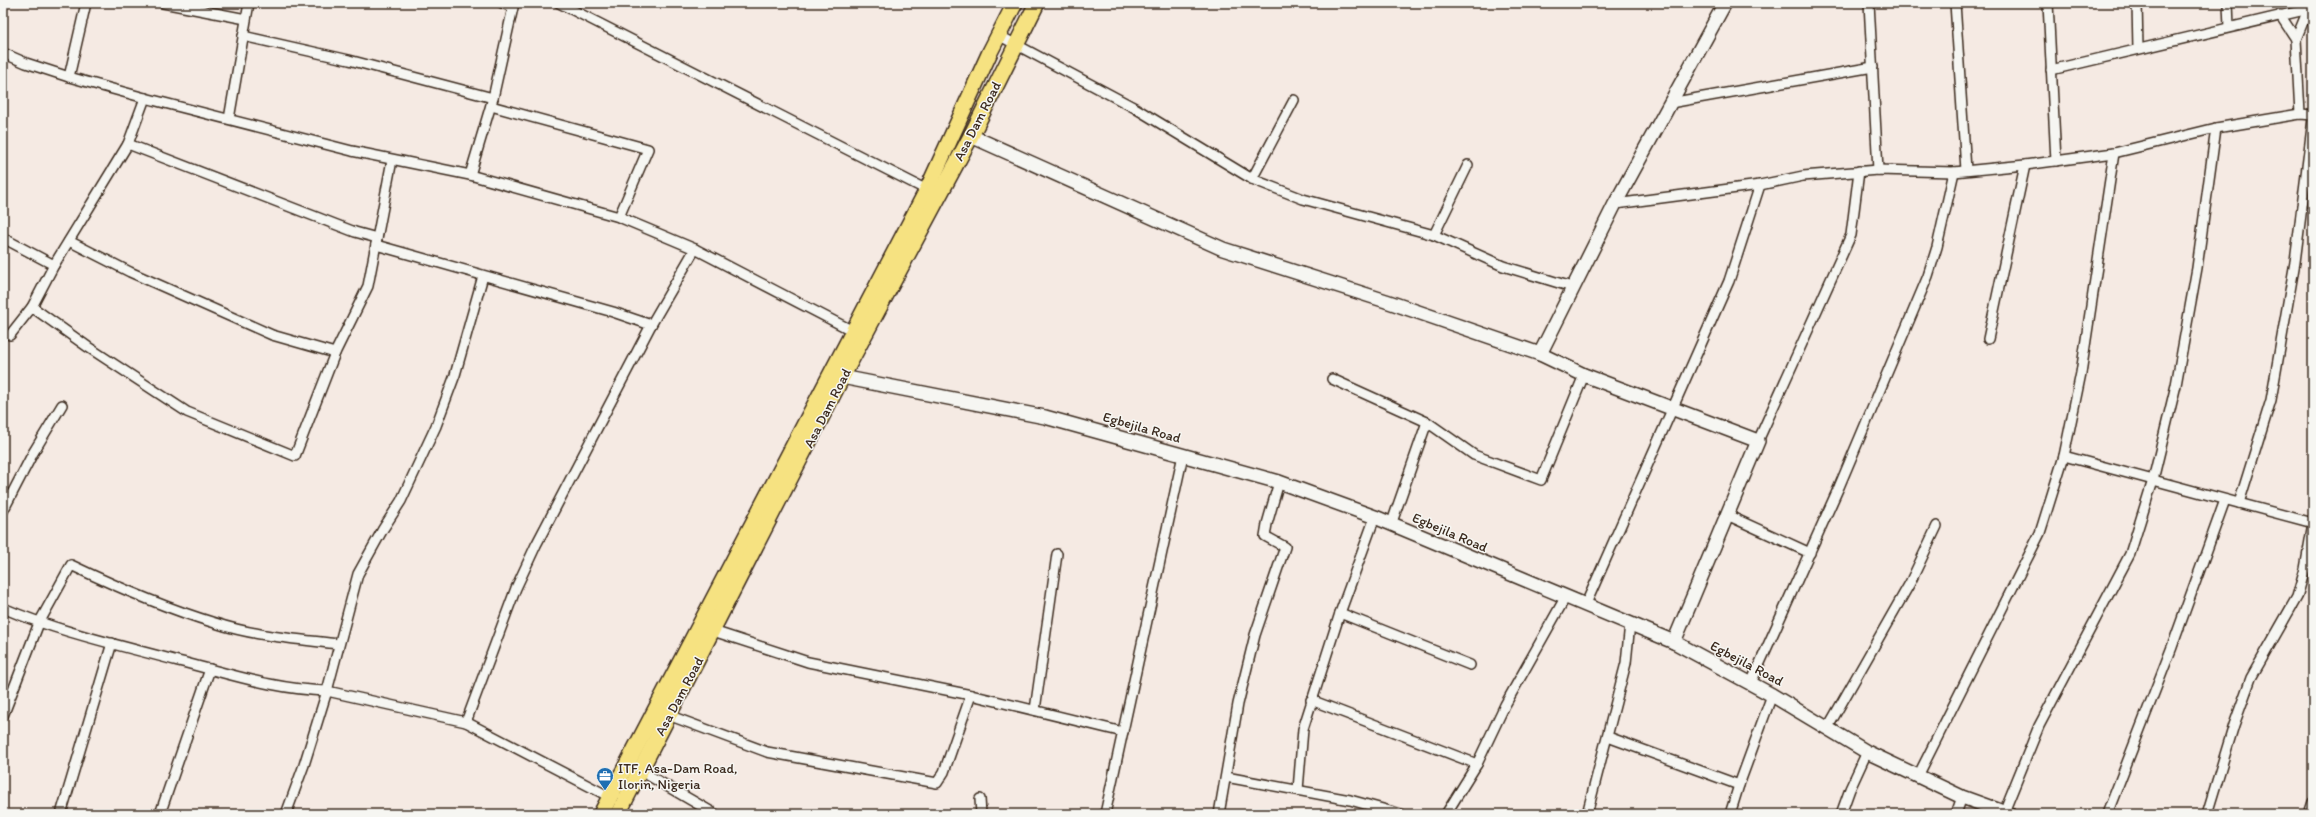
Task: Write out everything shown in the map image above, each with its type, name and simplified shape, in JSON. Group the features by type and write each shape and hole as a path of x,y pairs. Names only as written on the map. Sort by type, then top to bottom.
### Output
{"main road":[{"name":"Asa Dam Road","path":"601,814 927,190 1015,3"},
{"name":"Asa Dam Road","path":"618,814 842,377 971,136 1037,3"}],"street":[{"path":"69,77 86,3"},
{"path":"163,3 246,19"},
{"path":"229,119 249,3"},
{"path":"470,175 492,102 513,5 502,3"},
{"path":"559,3 927,190"},
{"path":"1540,354 1572,287 1615,204 1725,3"},
{"path":"1869,3 1878,170"},
{"path":"1955,3 1966,170"},
{"path":"2048,3 2056,161"},
{"path":"2137,3 2138,49"},
{"path":"2228,3 2229,27"},
{"path":"2051,70 2310,9"},
{"path":"2300,114 2296,39 2310,9"},
{"path":"2280,16 2296,39"},
{"path":"243,36 349,60 648,149 619,217"},
{"path":"1000,36 1016,43 1135,108 1252,179 1303,199 1434,235 1503,266 1572,287"},
{"path":"3,52 26,63 69,77 145,98 392,160 470,175 619,217 695,249 853,331"},
{"path":"1670,103 1873,67"},
{"path":"10,335 32,307 54,264 128,144 145,98"},
{"path":"1252,179 1294,100"},
{"path":"1615,204 1760,185 1803,176 1878,170 1954,172 2025,165 2114,152 2216,128 2300,114 2313,115"},
{"path":"2239,503 2271,400 2310,170 2313,119"},
{"path":"2006,813 2039,726 2130,554 2154,480 2176,385 2197,268 2216,128"},
{"path":"971,136 1223,249 1386,300 1540,354 1584,375 1758,441"},
{"path":"128,144 376,241 483,276 613,312 651,325"},
{"path":"1918,776 2040,533 2064,456 2081,372 2114,152"},
{"path":"32,307 88,348 187,412 295,456 335,353 368,286 392,160"},
{"path":"1434,235 1468,165"},
{"path":"1988,339 2025,165"},
{"path":"1674,642 1758,441 1851,235 1859,171"},
{"path":"1751,683 1810,553 1928,276 1937,247 1954,172"},
{"path":"1585,606 1729,281 1760,185"},
{"path":"3,238 54,264"},
{"path":"69,241 130,272 272,335 335,353"},
{"path":"466,722 516,588 651,325 695,249"},
{"path":"286,814 304,765 327,691 338,644 358,574 382,529 401,501 436,426 455,375 483,276"},
{"path":"1332,379 1427,422 1474,455 1541,480 1584,375"},
{"name":"Egbejila Road","path":"842,377 1045,416 1279,482 1375,517 1391,525 1674,642 1751,683 1828,727 1867,752 1962,797 2006,813"},
{"path":"3,511 33,453 62,405"},
{"path":"1391,525 1427,422"},
{"path":"1106,814 1183,455"},
{"path":"2064,456 2313,523 2305,568 2297,597 2251,678 2234,725 2207,814"},
{"path":"1219,814 1238,704 1255,635 1285,547 1265,536 1279,482"},
{"path":"2107,814 2172,647 2225,500"},
{"path":"1727,515 1810,553"},
{"path":"1298,790 1303,729 1311,700 1340,613 1375,517"},
{"path":"1828,727 1910,583 1937,526"},
{"path":"1035,710 1057,554"},
{"path":"3,716 39,622 71,564 122,589 215,624 263,634 338,644"},
{"path":"1446,814 1477,764 1505,705 1566,598"},
{"path":"3,608 39,622 112,644 265,683 305,690 327,691 466,722 610,797"},
{"path":"1340,613 1470,666"},
{"path":"1587,814 1626,663 1630,623"},
{"path":"713,631 808,662 971,695 1123,732"},
{"path":"61,814 112,644"},
{"path":"160,814 210,669"},
{"path":"668,715 767,752 937,783 944,772 971,695"},
{"path":"1730,814 1772,695"},
{"path":"1311,700 1477,764"},
{"path":"1608,737 1739,785"},
{"path":"1841,814 1850,789 1867,752"},
{"path":"641,771 715,814"},
{"path":"1226,777 1350,800 1401,814"},
{"path":"1956,814 1962,797"},
{"path":"980,799 981,814"},
{"path":"2309,814 2313,802"}],"place":[{"name":"ITF, Asa-Dam Road, Ilorin, Nigeria","path":"605,791"}]}
